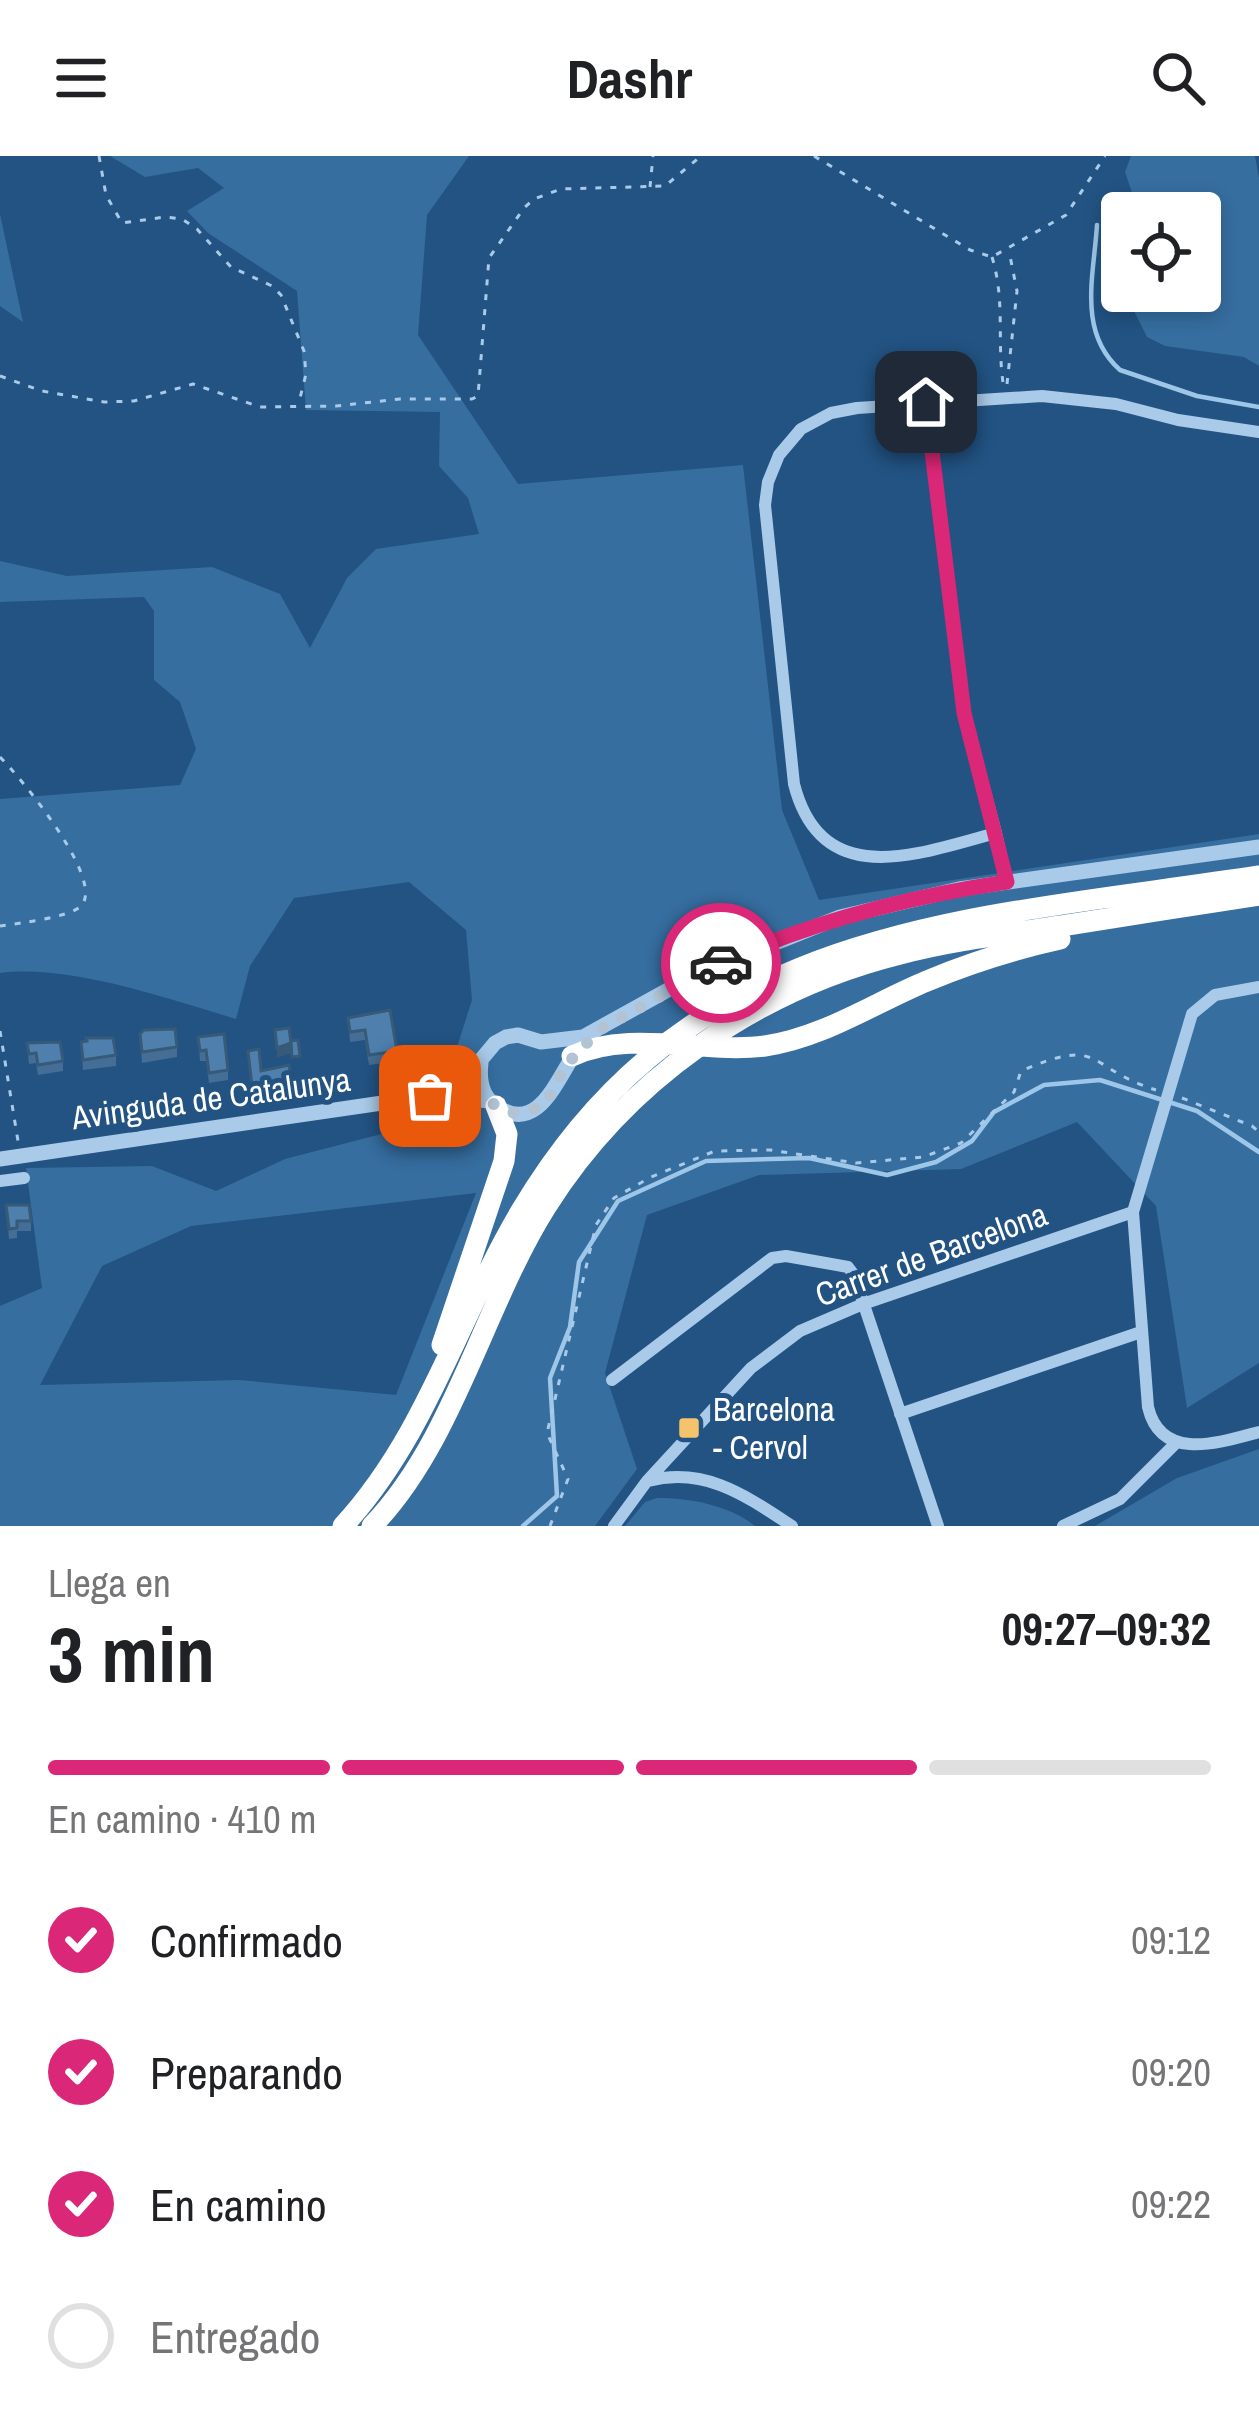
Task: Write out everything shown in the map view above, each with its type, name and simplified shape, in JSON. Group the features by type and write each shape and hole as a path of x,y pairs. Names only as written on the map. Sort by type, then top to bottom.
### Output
{"highway":[{"path":"372,1516 502,1242 548,1168 608,1095 687,1028 720,1006 814,961 902,932 1259,876"},
{"path":"343,1526 372,1516 432,1439 544,1208 600,1134 685,1057 756,1009 894,955 1259,895"},
{"path":"572,1056 589,1048 630,1045 734,1049 772,1045 822,1030 976,963 1148,911"},
{"path":"429,1402 432,1373 506,1148 508,1134 493,1104"}],"street":[{"path":"996,833 899,859 861,856 824,837 804,813 794,784 765,505 773,467 787,443 814,420 856,408 1005,397 1090,400 1259,434"},
{"path":"926,402 964,713 1007,882"},
{"path":"541,1042 599,1030 693,976 792,934 887,904 1259,847"},
{"path":"1259,987 1232,989 1204,1000 1192,1014 1133,1212 1150,1416 1174,1444 1188,1446 1259,1432"},
{"path":"558,1078 554,1058 530,1036 506,1037 495,1043 481,1063 481,1084 493,1104 514,1113 538,1108 548,1100 572,1056 599,1030"},
{"name":"Avinguda de Catalunya","path":"0,1159 430,1096 460,1085 481,1063"},
{"name":"Avinguda de Catalunya","path":"430,1096 493,1104"},
{"path":"0,1181 24,1178"},
{"name":"Carrer de Barcelona","path":"614,1526 647,1481 751,1368 811,1325 1133,1212"},
{"path":"612,1380 778,1256 848,1268 938,1526"},
{"path":"900,1414 1141,1332"},
{"path":"1063,1526 1120,1499 1174,1444"},
{"path":"647,1481 676,1476 718,1482 792,1526"}],"path":[{"path":"99,156 106,195 122,224 182,219 231,267 281,295 304,351 299,404"},
{"path":"650,189 653,156"},
{"path":"0,376 42,391 104,402 144,399 193,384 260,407 466,400 478,396 489,258 524,208 562,189 665,186 701,156"},
{"path":"814,156 970,250 992,256 1066,215 1105,156"},
{"path":"1005,397 1018,291 1009,250"},
{"path":"992,256 1002,297 1000,363 1005,397"},
{"path":"0,757 60,834 83,873 87,894 68,913 0,926"},
{"path":"0,1030 20,1156"},
{"path":"550,1526 568,1479 548,1433 558,1375 596,1225 614,1198 715,1151 770,1150 856,1163 923,1157 961,1143 1014,1093 1021,1070 1063,1053 1090,1055 1139,1085 1160,1091"},
{"path":"1180,1097 1259,1132"}],"shaded area":[{"path":"110,156 469,156 427,215 418,335 518,484 743,465 782,810 819,900 1259,834 1259,1363 1187,1408 1156,1206 1077,1122 961,1169 759,1175 647,1215 605,1373 637,1469 595,1526 0,1526 0,1306 42,1288 26,1168 152,1166 216,1191 285,1159 474,1110 448,1075 472,1000 466,930 409,882 294,898 250,966 236,1019 87,978 0,973 0,799 180,785 196,749 180,702 154,680 154,611 144,597 0,602 0,561 67,576 212,567 280,594 310,648 347,578 376,549 479,534 468,498 439,466 440,412 306,410 297,291 208,233 187,211 224,188 198,168 145,177","holes":["476,1193 396,1395 239,1380 40,1385 102,1266 191,1226"]},
{"path":"1131,156 1255,156 1259,366 1244,357 1165,346 1147,337 1134,312 1221,312 1221,192 1132,192 1125,172"},
{"path":"0,214 23,322 0,306"},
{"path":"1259,1449 1259,1526 1095,1526 1177,1478"},
{"path":"657,1498 709,1504 755,1526 625,1526 645,1502"}],"building":[{"path":"390,1010 397,1051 369,1055 365,1030 350,1032 348,1018"},
{"path":"289,1028 291,1043 277,1048 275,1030"},
{"path":"175,1029 177,1047 142,1052 140,1034 144,1030"},
{"path":"224,1034 228,1070 209,1073 206,1050 200,1051 198,1037"},
{"path":"113,1038 116,1055 83,1060 81,1042"},
{"path":"298,1040 300,1056 292,1057 291,1041"},
{"path":"60,1042 63,1061 38,1065 36,1053 29,1054 27,1043"},
{"path":"259,1049 261,1071 289,1065 297,1089 253,1095 248,1051"},
{"path":"417,1052 419,1070 410,1071 408,1054"},
{"path":"6,1205 29,1205 31,1221 17,1221 17,1228 9,1229"}],"waterway":[{"path":"1097,225 1093,321 1107,355 1120,370 1197,396 1259,407"},
{"path":"523,1526 557,1496 550,1378 570,1327 579,1262 618,1201 706,1161 809,1158 887,1175 936,1162 972,1141 994,1112 1044,1085 1100,1080 1197,1111 1259,1152"}],"way so far":[{"path":"430,1096 482,1099 514,1113 538,1108 555,1090 565,1066 599,1030 721,963"}],"place":[{"name":"Barcelona - Cervol","path":"689,1428"}],"route":[{"path":"721,963 840,917 1007,882 964,713 926,402"}]}
